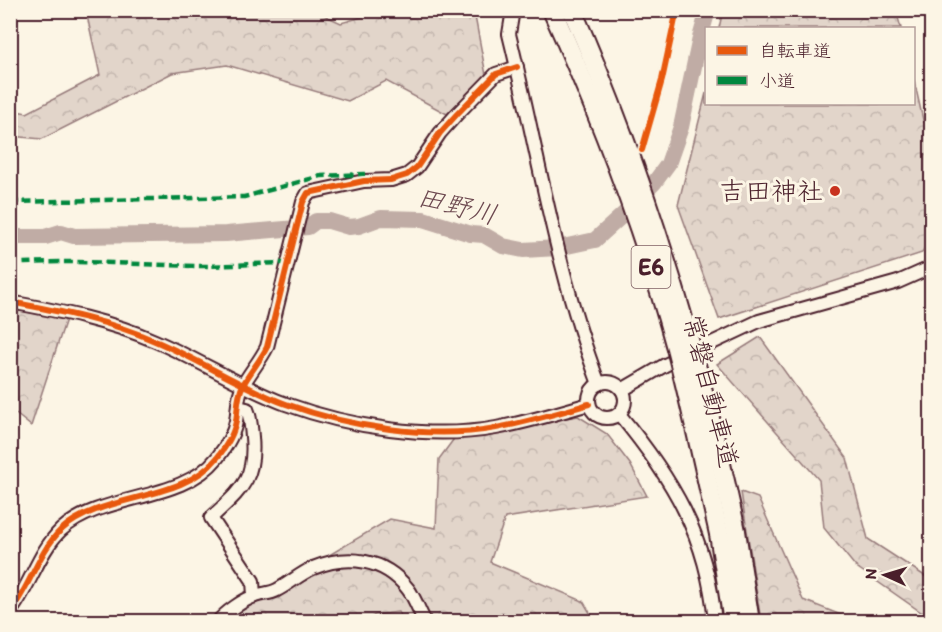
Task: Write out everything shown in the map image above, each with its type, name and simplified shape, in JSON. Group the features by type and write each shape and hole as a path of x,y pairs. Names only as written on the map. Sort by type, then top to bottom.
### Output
{"highway":[{"name":"常磐自動車道","path":"552,10 601,126 649,259 750,621"},
{"name":"常磐自動車道","path":"572,10 618,120 665,254 690,336 714,428 727,532 733,621"}],"street":[{"path":"513,10 509,34 564,278 598,384"},
{"path":"10,612 19,601 46,549 61,530 90,513 182,483 197,476 218,457 236,424 243,385 259,364 267,347 303,202 308,193 364,181 391,180 406,174 417,167 440,133 496,74 517,67"},
{"path":"622,390 664,365 759,321 898,282 932,267"},
{"path":"10,302 67,312 152,339 243,385 287,404 330,417 384,428 442,432 495,428 589,404"},
{"path":"614,383 622,390 625,400 618,414 609,418 598,417 594,413 589,404 589,394 598,384 614,383"},
{"path":"238,407 247,409 250,415 253,452 250,471 244,485 211,518 253,580 254,596"},
{"path":"618,414 649,450 667,476 697,537 713,597 715,621"},
{"path":"218,621 254,596 276,591 311,569 328,562 345,559 367,561 385,568 399,578 410,591 425,621"}],"green space":[{"path":"723,10 896,11 901,27 719,27"},
{"path":"86,11 172,11 173,16 253,11 315,11 341,23 383,11 474,11 486,75 447,114 386,81 348,101 227,65 172,73 42,139 11,136 11,110 27,113 100,75"},
{"path":"915,84 923,120 931,133 931,234 922,253 719,319 678,205 705,97 705,105 915,105"},
{"path":"10,309 66,319 31,426 11,410"},
{"path":"760,337 847,458 868,539 931,580 931,619 855,566 824,528 819,480 717,364"},
{"path":"578,416 607,434 630,464 647,496 505,518 490,562 583,601 595,621 405,622 398,612 375,615 366,621 227,622 228,615 390,519 436,528 439,459 456,436"},
{"path":"741,492 758,498 803,600 856,621 761,621"}],"waterway":[{"name":"田野川","path":"10,237 45,237 61,232 74,236 226,234 308,227 316,221 329,221 349,227 359,226 381,218 423,219 471,234 484,235 503,246 523,250 558,248 595,240 654,183 668,164 681,127 708,10"}],"marked path":[{"path":"10,202 244,197 321,176 365,174"},
{"path":"10,264 81,262 200,266 288,263"}],"cycle path":[{"path":"642,150 662,80 677,10"},
{"path":"10,612 46,549 61,530 78,518 98,509 163,491 183,483 202,472 223,450 235,426 241,389 267,347 303,202 308,193 364,181 391,180 407,175 417,167 440,133 496,74 517,67"},
{"path":"10,302 66,313 138,334 172,348 252,390 286,404 363,425 417,432 471,431 520,423 589,404"}],"place":[{"name":"吉田神社","path":"835,191"}]}
